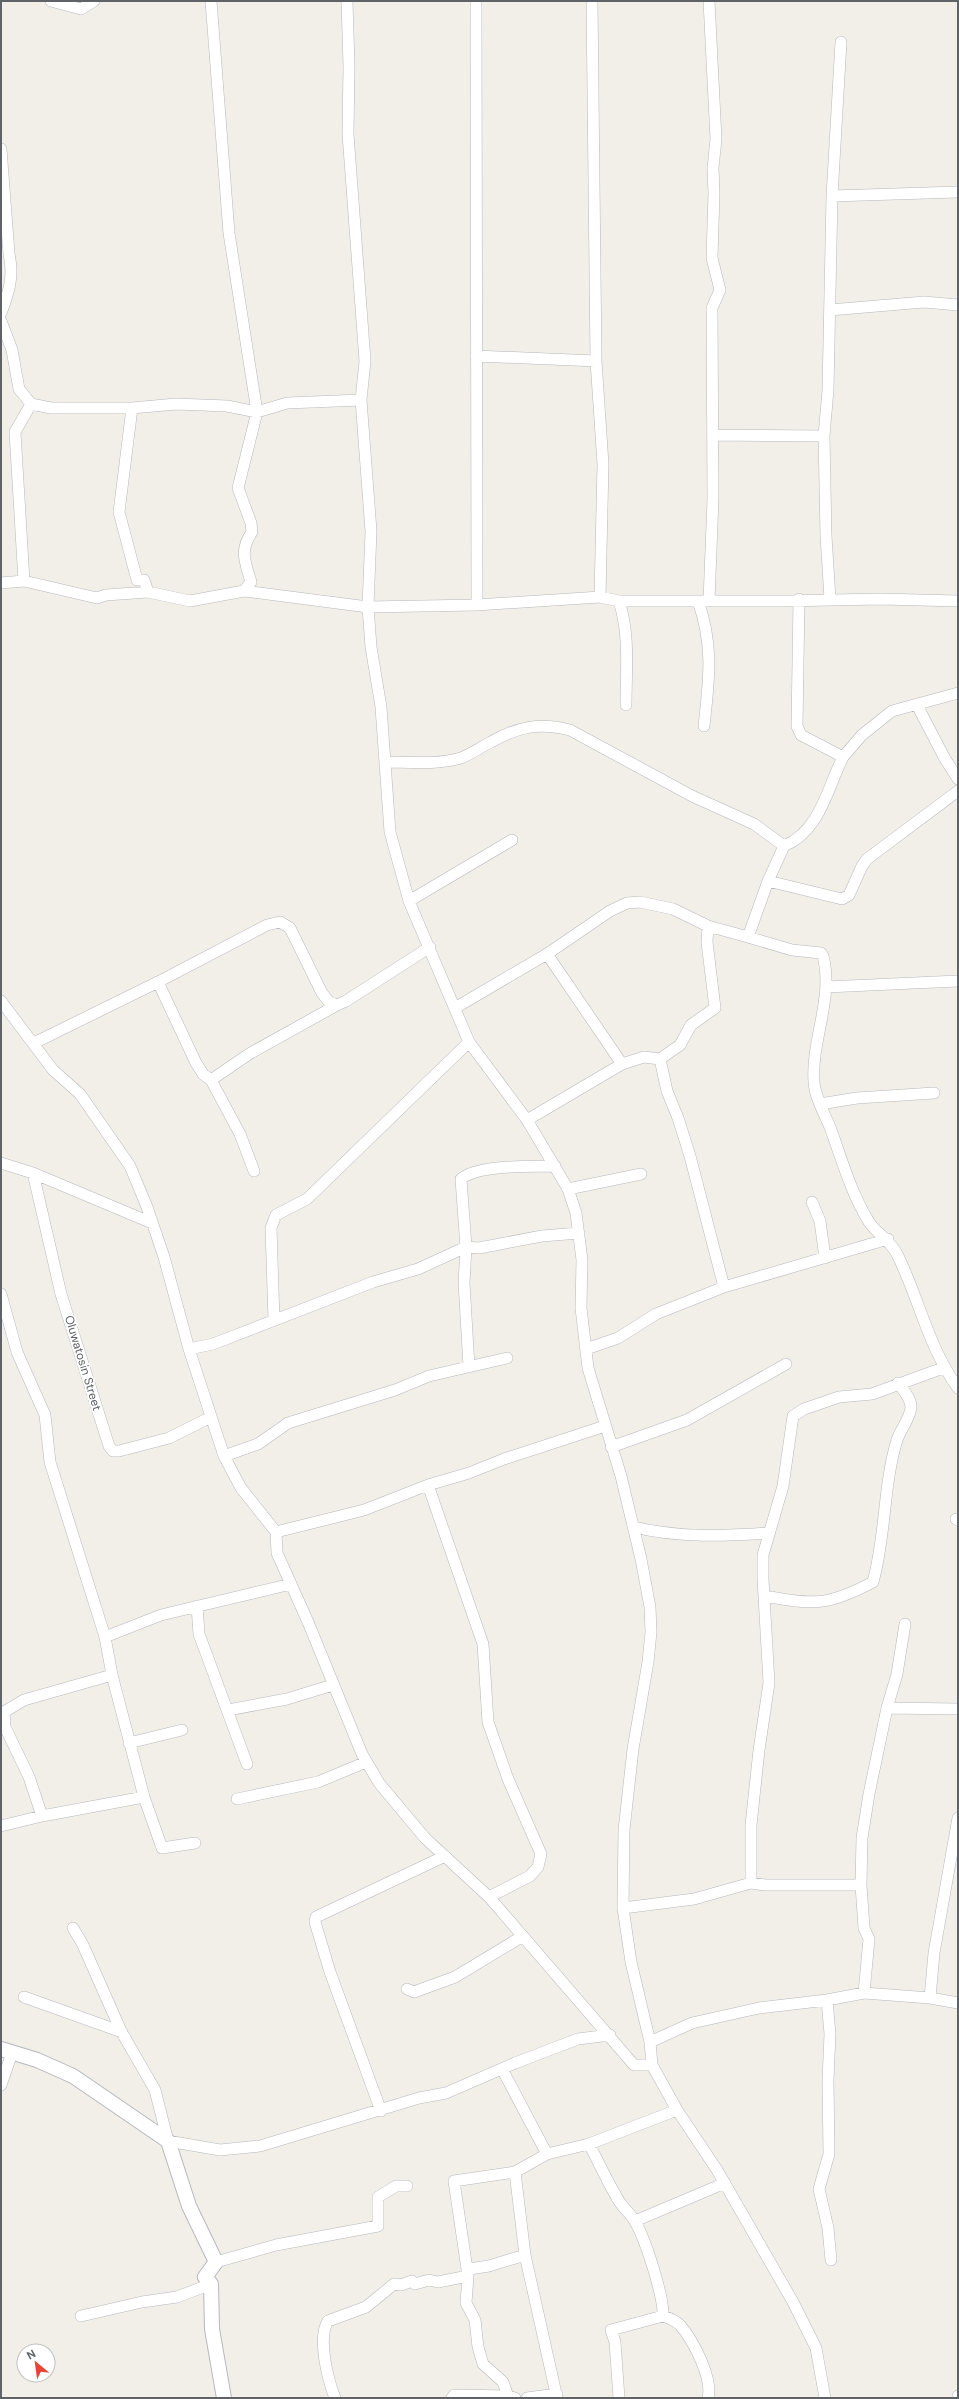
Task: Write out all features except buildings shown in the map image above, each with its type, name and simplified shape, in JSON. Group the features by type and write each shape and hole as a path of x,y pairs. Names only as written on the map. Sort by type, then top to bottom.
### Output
{"street":[{"path":"51,1 81,9 94,1"},
{"path":"211,1 229,233 257,412 238,488 251,523 252,532 244,543 243,556 251,582 244,591"},
{"path":"347,1 350,66 348,134 365,361 361,400 371,531 368,607 371,646 381,707 390,832 409,901 430,947 469,1042 527,1120 568,1189 576,1213 582,1260 581,1308 588,1368 634,1527 650,1607 651,1632 633,1749 624,1830 623,1908 631,1962 650,2042 652,2065 677,2110 725,2183 793,2302 816,2348 825,2398"},
{"path":"476,1 478,605"},
{"path":"592,1 596,361 603,464 600,597"},
{"path":"709,1 716,139 713,168 714,193 712,258 720,290 712,308 713,435 709,600"},
{"path":"830,599 826,536 824,436 828,390 832,196 841,42"},
{"path":"1,149 9,254 12,270 10,289 1,313"},
{"path":"832,196 958,192"},
{"path":"830,310 924,302 958,305"},
{"path":"1,321 12,350 19,390 31,404 51,408 132,408 176,404 228,406 257,412 287,403 361,400"},
{"path":"476,356 596,361"},
{"path":"24,582 15,432 31,404"},
{"path":"132,408 120,512 138,580 144,580 148,592"},
{"path":"713,435 824,436"},
{"path":"1,583 24,582 97,598 106,595 148,592 190,601 244,591 368,607 478,605 600,597 620,601 799,599 958,601"},
{"path":"799,599 797,726 801,735 843,757"},
{"path":"620,601 625,619 627,641 626,705"},
{"path":"698,601 705,622 710,652 704,726"},
{"path":"748,937 768,882 784,846 794,842 815,821 843,757 862,735 892,711 958,693"},
{"path":"917,705 944,757 958,779"},
{"path":"384,762 441,762 461,758 496,738 525,727 550,725 570,730 692,796 754,824 784,846"},
{"path":"768,882 842,899 849,895 862,866 867,859 958,790"},
{"path":"409,901 512,840"},
{"path":"455,1008 547,954 610,911 627,903 640,902 673,908 708,926 792,950 821,954 824,958 826,987 814,1082 820,1104 858,1205 871,1224 888,1239 902,1266 944,1368 958,1388"},
{"path":"34,1043 158,982 267,924 280,922 290,928 322,993 329,1002 337,1005"},
{"path":"527,1120 622,1064 644,1057 660,1059 680,1045 691,1025 715,1008 707,942 708,926"},
{"path":"211,1080 249,1054 346,1001 430,947"},
{"path":"547,954 622,1064"},
{"path":"826,987 958,981"},
{"path":"158,982 196,1063 211,1080 240,1134 254,1171"},
{"path":"1,1000 53,1070 80,1094 130,1166 170,1275 188,1349 224,1456 241,1488 276,1532 276,1553 291,1584 366,1762 379,1783 425,1838 489,1897 610,2035 634,2065 652,2065"},
{"path":"274,1320 271,1228 276,1215 307,1199 469,1042"},
{"path":"660,1059 667,1091 678,1118 690,1156 724,1287"},
{"path":"820,1104 857,1098 934,1093"},
{"path":"1,1163 33,1173 152,1223"},
{"path":"469,1366 464,1283 466,1247 460,1186 462,1179 467,1174 481,1171 555,1166"},
{"name":"Oluwatosin Street","path":"33,1173 61,1294 109,1446 113,1451 119,1451 162,1440 211,1417"},
{"path":"568,1189 641,1174"},
{"path":"812,1202 820,1221 825,1258"},
{"path":"188,1349 212,1344 373,1282 418,1269 466,1247 479,1248 536,1237 579,1233"},
{"path":"586,1349 618,1338 656,1314 724,1287 888,1239"},
{"path":"1,1294 17,1352 45,1415 50,1462 105,1637 112,1675 129,1743 144,1797 162,1848 195,1843"},
{"path":"224,1456 258,1444 288,1424 395,1390 429,1376 507,1358"},
{"path":"611,1447 687,1420 786,1364"},
{"path":"751,1883 751,1825 759,1750 769,1683 763,1579 764,1555 783,1486 793,1416 804,1409 839,1397 872,1394 898,1383 944,1368"},
{"path":"765,1596 800,1602 820,1603 842,1597 873,1582 878,1563 889,1473 897,1439 911,1411 909,1398 898,1383"},
{"path":"276,1532 364,1510 428,1484 469,1473 504,1458 605,1426"},
{"path":"428,1484 483,1644 488,1722 508,1780 540,1854 538,1867 530,1876 489,1897"},
{"path":"634,1527 650,1531 726,1536 769,1533"},
{"path":"105,1637 161,1615 291,1584"},
{"path":"197,1606 199,1634 247,1764"},
{"path":"864,1993 869,1940 864,1928 861,1885 862,1838 887,1708 897,1674 905,1624"},
{"path":"42,1816 29,1777 5,1727 4,1712 24,1700 112,1675"},
{"path":"228,1710 287,1699 333,1685"},
{"path":"887,1708 958,1709"},
{"path":"129,1743 182,1730"},
{"path":"236,1799 318,1782 366,1762"},
{"path":"1,1826 42,1816 144,1797"},
{"path":"930,1998 934,1953 958,1818"},
{"path":"381,2111 330,1972 315,1922 316,1917 445,1856"},
{"path":"623,1908 694,1899 751,1883 765,1886 861,1885"},
{"path":"73,1928 83,1945 122,2032 155,2090 168,2142 189,2206 216,2262"},
{"path":"408,1989 414,1992 455,1977 523,1936"},
{"path":"650,2042 692,2023 759,2008 827,2000 864,1993 930,1998 958,2003"},
{"path":"24,1997 122,2032"},
{"path":"827,2000 830,2034 828,2087 829,2154 819,2189 828,2228 831,2260"},
{"path":"1,2085 7,2051 37,2060 73,2076 168,2142 220,2150 260,2146 381,2111 419,2098 446,2093 578,2039 610,2035"},
{"path":"502,2069 546,2154"},
{"path":"511,2397 503,2382 483,2364 478,2347 475,2320 466,2303 469,2273 454,2181 515,2172 546,2154 589,2144 677,2110"},
{"path":"589,2144 619,2202 635,2221 661,2292 664,2304 663,2316"},
{"path":"515,2172 525,2255 557,2396 528,2398"},
{"path":"635,2221 725,2183"},
{"path":"224,2398 212,2329 211,2284 205,2277 216,2262 276,2245 378,2226 378,2198 396,2186 407,2186"},
{"path":"335,2398 326,2370 324,2333 328,2321 366,2307 394,2284 401,2285 412,2281 415,2284 429,2280 438,2282 525,2255"},
{"path":"82,2316 142,2302 177,2297 211,2284"},
{"path":"619,2398 615,2342 611,2330 663,2316 680,2325 706,2370 709,2380 708,2398"},
{"path":"452,2398 454,2395 511,2397"}]}
